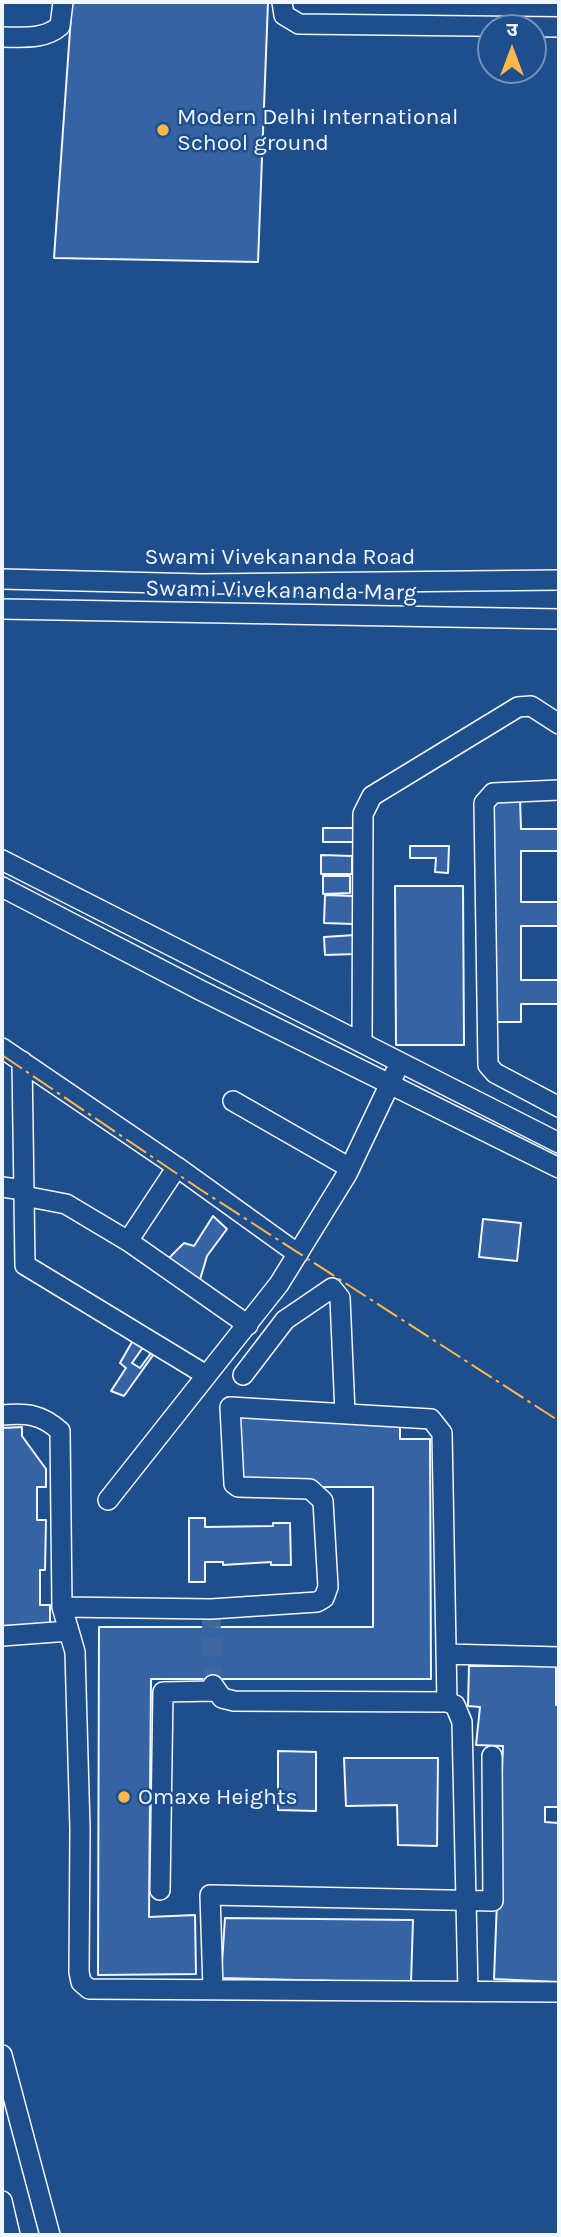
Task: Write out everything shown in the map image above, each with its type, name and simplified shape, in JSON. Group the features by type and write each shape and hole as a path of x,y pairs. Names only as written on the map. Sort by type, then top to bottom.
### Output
{"street":[{"path":"2,37 38,37 52,33 60,26 63,2"},
{"path":"282,2 284,15 299,24 559,27"},
{"name":"Swami Vivekananda Road","path":"2,579 202,584 559,580"},
{"name":"Swami Vivekananda Marg","path":"2,609 559,619"},
{"path":"362,1042 361,877 363,814 366,804 372,796 410,771 518,707 531,706 559,724"},
{"path":"559,790 493,793 484,803 488,1065 495,1073 559,1107"},
{"path":"2,860 559,1143"},
{"path":"2,887 200,990 559,1168"},
{"path":"2,1048 177,1167 298,1254"},
{"path":"22,1062 25,1265 206,1375"},
{"path":"108,1500 248,1325 298,1254 350,1168 401,1062"},
{"path":"233,1101 350,1168"},
{"path":"128,1241 177,1167"},
{"path":"2,1187 66,1204 128,1241 248,1325"},
{"path":"243,1375 285,1320 332,1288 340,1298 345,1413"},
{"path":"62,1607 211,1609 317,1602 324,1598 328,1587 323,1501 310,1489 238,1488 234,1484 230,1407 431,1419 442,1433 447,1702"},
{"path":"2,1415 29,1413 46,1418 60,1431 62,1607 75,1651 81,1982 89,1989 559,1992"},
{"path":"2,1636 69,1631"},
{"path":"446,1654 559,1657"},
{"path":"160,1890 163,1692 214,1688 222,1698 234,1701 447,1702 460,1712 462,1722 468,1991"},
{"path":"213,1989 211,1895 492,1901 492,1756"},
{"path":"2,2055 50,2235"},
{"path":"2,2201 10,2235"}],"building":[{"name":"Modern Delhi International School ground","path":"72,2 268,2 258,262 54,258"},
{"path":"491,798 520,798 521,829 559,829 559,851 521,851 521,902 559,902 559,926 521,926 521,980 559,980 559,1004 521,1004 521,1022 492,1022"},
{"path":"323,828 355,828 355,842 323,842"},
{"path":"410,846 449,846 448,873 435,872 436,858 410,858"},
{"path":"321,855 352,856 352,874 321,874"},
{"path":"323,876 350,876 350,893 323,894"},
{"path":"395,886 463,886 464,1045 396,1045"},
{"path":"325,895 353,896 353,924 324,923"},
{"path":"355,935 356,954 325,955 324,937"},
{"path":"213,1216 227,1229 207,1256 199,1283 167,1260 184,1243 194,1246"},
{"path":"483,1219 521,1223 517,1261 479,1257"},
{"path":"136,1335 146,1343 132,1363 140,1368 154,1349 156,1351 124,1396 111,1391 126,1368 120,1363"},
{"name":"Omaxe Heights","path":"238,1416 400,1416 400,1439 430,1439 431,1679 151,1679 149,1917 195,1915 196,1974 98,1975 99,1627 373,1627 373,1487 238,1487"},
{"path":"22,1427 22,1436 46,1469 46,1487 37,1487 37,1520 46,1520 45,1570 40,1570 40,1605 50,1605 50,1625 2,1626 2,1428"},
{"path":"189,1518 205,1518 205,1527 273,1526 273,1523 290,1523 291,1565 271,1565 271,1562 223,1565 223,1562 205,1562 205,1582 189,1582"},
{"path":"469,1666 556,1666 556,1705 559,1705 559,1807 545,1807 545,1822 559,1823 559,1982 494,1979 503,1746 476,1745 480,1707 468,1706"},
{"path":"278,1751 316,1752 316,1811 278,1810"},
{"path":"344,1758 438,1758 437,1846 398,1845 397,1805 346,1806"},
{"path":"225,1918 413,1920 411,1983 221,1978"}],"tunnel":[{"path":"211,1609 213,1685"}],"power":[{"path":"2,1055 201,1190 559,1421"}],"place":[{"name":"Modern Delhi International School ground","path":"163,130"},
{"name":"Omaxe Heights","path":"124,1797"}]}
